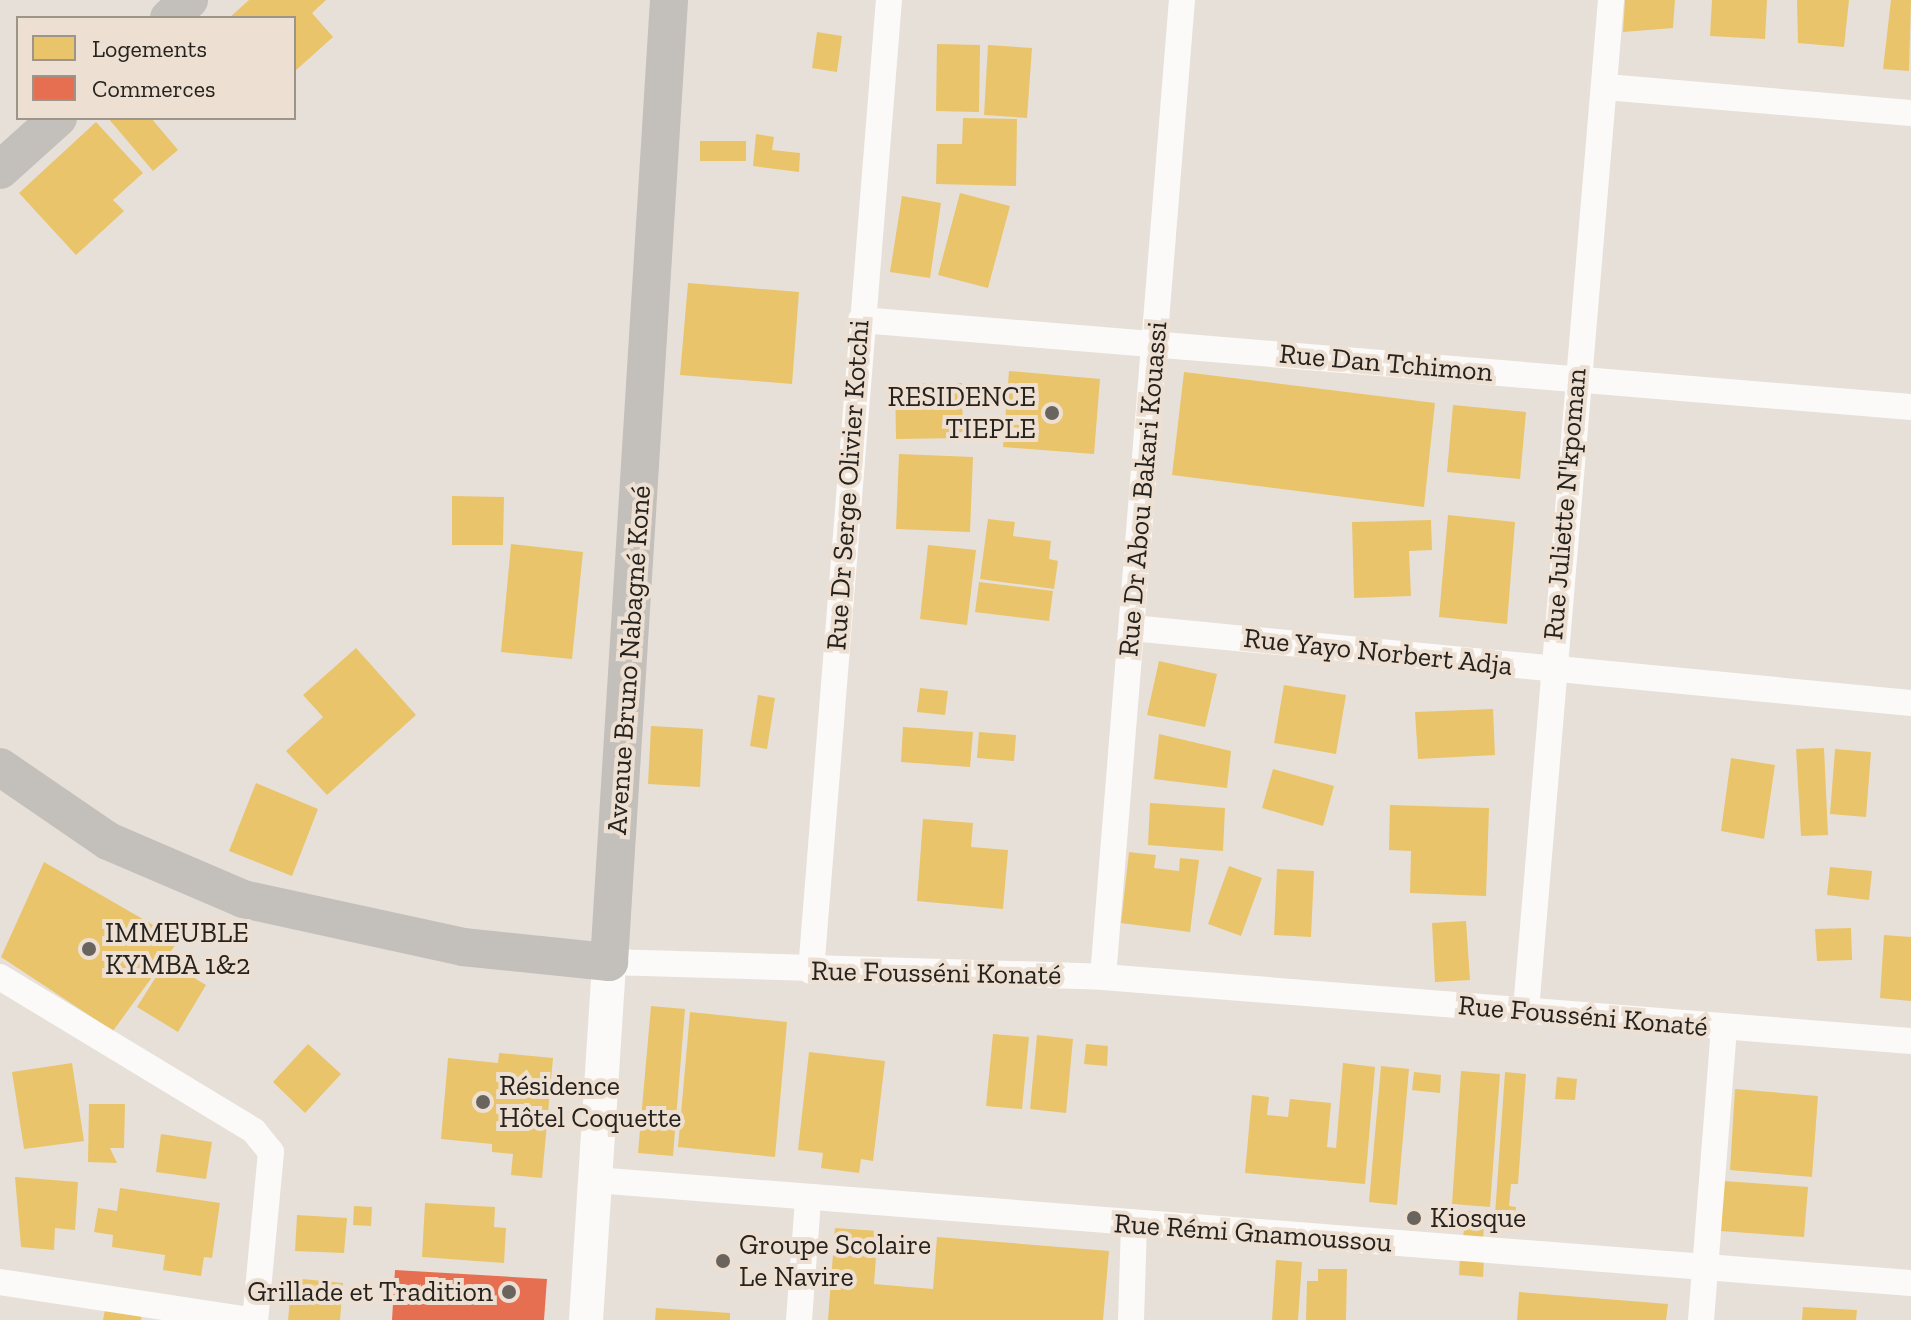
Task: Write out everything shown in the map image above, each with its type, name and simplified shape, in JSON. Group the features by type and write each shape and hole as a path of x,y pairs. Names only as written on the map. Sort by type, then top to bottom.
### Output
{"main road":[{"path":"171,16 189,0"},
{"name":"Avenue Bruno Nabagné Koné","path":"609,962 669,0"},
{"path":"0,170 56,120"},
{"name":"Rue Fousséni Konaté","path":"0,767 108,841 243,899 463,947 609,962"}],"street":[{"name":"Rue Dr Serge Olivier Kotchi","path":"811,971 889,0"},
{"name":"Rue Dr Abou Bakari Kouassi","path":"1103,977 1182,0"},
{"name":"Rue Juliette N'kpoman","path":"1526,1010 1574,379 1606,87 1611,0"},
{"path":"1606,87 1911,113"},
{"name":"Rue Dan Tchimon","path":"861,320 1911,407"},
{"name":"Rue Yayo Norbert Adja","path":"1132,628 1911,703"},
{"name":"Rue Fousséni Konaté","path":"609,962 811,971 1103,977 1911,1041"},
{"name":"Avenue Bruno Nabagné Koné","path":"586,1320 609,962"},
{"path":"0,977 254,1131 271,1152 255,1320"},
{"path":"1701,1320 1724,1028"},
{"name":"Rue Rémi Gnamoussou","path":"595,1180 1911,1283"},
{"path":"799,1320 808,1199"},
{"path":"1131,1320 1134,1224"},
{"path":"0,1282 248,1320"}],"building: Logements":[{"path":"249,0 326,0 312,13 333,37 296,70 296,16 231,16"},
{"path":"1625,0 1675,0 1673,28 1623,32"},
{"path":"1712,0 1767,0 1765,39 1710,36"},
{"path":"1797,0 1849,0 1844,47 1798,43"},
{"path":"1891,0 1911,0 1909,71 1883,69"},
{"path":"817,32 842,36 837,72 812,68"},
{"path":"937,44 980,45 979,112 936,111"},
{"path":"988,45 1032,48 1027,118 984,115"},
{"path":"963,118 1017,119 1016,186 936,184 937,144 962,144"},
{"path":"110,120 153,120 178,150 153,171"},
{"path":"96,122 143,173 113,200 124,211 76,255 19,193"},
{"path":"756,134 774,137 772,150 800,153 799,172 753,166"},
{"path":"700,141 746,141 746,161 700,161"},
{"path":"960,193 1010,206 988,288 938,275"},
{"path":"902,196 941,203 930,278 890,272"},
{"path":"688,283 799,292 792,384 680,375"},
{"name":"RESIDENCE TIEPLE","path":"1009,371 1100,379 1094,454 1003,447"},
{"path":"1184,372 1435,403 1424,507 1172,475"},
{"path":"962,383 963,438 896,439 895,384"},
{"path":"1453,405 1526,412 1520,479 1447,472"},
{"path":"899,454 973,457 970,532 896,529"},
{"path":"452,496 504,497 503,545 452,545"},
{"path":"1448,515 1515,522 1507,624 1439,617"},
{"path":"988,519 1015,522 1013,536 1051,541 1049,559 1058,561 1054,589 980,579"},
{"path":"1431,520 1432,550 1409,551 1411,596 1354,598 1352,522"},
{"path":"511,544 583,552 572,659 501,652"},
{"path":"928,545 976,550 967,625 920,619"},
{"path":"979,582 1053,591 1049,621 975,612"},
{"path":"356,648 416,715 327,795 286,751 323,717 303,695"},
{"path":"1159,661 1217,674 1205,727 1147,715"},
{"path":"1284,685 1346,695 1336,754 1274,743"},
{"path":"920,688 948,691 945,715 917,712"},
{"path":"758,695 775,698 767,749 750,746"},
{"path":"1493,709 1495,755 1418,759 1415,712"},
{"path":"651,726 703,729 700,787 648,784"},
{"path":"903,727 973,732 970,767 901,762"},
{"path":"979,732 1016,735 1014,761 977,758"},
{"path":"1159,734 1231,751 1227,788 1154,779"},
{"path":"1824,748 1828,835 1801,836 1796,749"},
{"path":"1835,749 1871,752 1866,817 1830,814"},
{"path":"1731,758 1775,765 1764,839 1721,831"},
{"path":"1273,769 1334,786 1323,826 1262,808"},
{"path":"256,783 318,809 292,876 229,851"},
{"path":"1150,803 1225,808 1223,851 1148,845"},
{"path":"1390,805 1489,808 1486,896 1410,893 1411,851 1389,850"},
{"path":"923,819 973,823 971,847 1008,850 1003,909 917,901"},
{"path":"1129,852 1156,855 1154,868 1179,871 1180,858 1199,860 1190,932 1121,923"},
{"name":"IMMEUBLE KYMBA 1&2","path":"44,862 179,940 113,1031 1,957"},
{"path":"1229,866 1262,878 1241,936 1208,924"},
{"path":"1830,867 1872,871 1869,900 1827,895"},
{"path":"1277,869 1314,871 1311,937 1274,935"},
{"path":"1466,921 1470,980 1435,982 1432,923"},
{"path":"1851,928 1852,960 1817,961 1815,929"},
{"path":"1884,935 1911,937 1911,1001 1880,998"},
{"path":"166,961 206,985 178,1032 137,1007"},
{"path":"651,1006 685,1009 673,1156 638,1153"},
{"path":"690,1012 787,1022 775,1157 678,1147"},
{"path":"993,1034 1029,1037 1022,1109 986,1106"},
{"path":"1037,1035 1073,1039 1066,1113 1030,1109"},
{"path":"308,1044 341,1074 305,1113 273,1082"},
{"path":"1086,1044 1108,1046 1107,1066 1084,1064"},
{"path":"809,1052 885,1061 873,1161 861,1159 859,1173 821,1168 823,1153 798,1150"},
{"path":"499,1053 553,1058 542,1178 511,1175 513,1154 492,1152 492,1144 441,1139 448,1058 498,1063"},
{"path":"72,1063 84,1141 24,1149 12,1072"},
{"path":"1343,1063 1375,1067 1365,1184 1245,1173 1252,1095 1269,1097 1267,1115 1288,1117 1290,1099 1331,1103 1327,1147 1336,1148"},
{"path":"1381,1066 1409,1069 1397,1205 1369,1202"},
{"path":"1461,1071 1500,1074 1490,1207 1452,1204"},
{"path":"1414,1072 1441,1075 1440,1093 1412,1090"},
{"path":"1505,1072 1526,1074 1518,1184 1511,1184 1509,1206 1516,1207 1514,1231 1494,1229"},
{"path":"1557,1077 1577,1079 1575,1100 1555,1099"},
{"path":"1735,1089 1818,1096 1812,1177 1730,1170"},
{"path":"89,1104 125,1104 124,1148 110,1148 117,1163 88,1162"},
{"path":"161,1134 212,1142 206,1179 156,1172"},
{"path":"15,1177 78,1182 75,1230 55,1228 54,1250 21,1247"},
{"path":"1724,1181 1808,1187 1804,1237 1720,1231"},
{"path":"120,1188 220,1203 212,1258 204,1257 201,1276 163,1270 165,1255 112,1247 113,1235 94,1232 98,1208 117,1211"},
{"path":"425,1203 495,1207 494,1227 506,1228 504,1263 422,1257"},
{"path":"354,1206 372,1207 371,1226 353,1225"},
{"path":"1466,1211 1485,1213 1483,1240 1463,1238"},
{"path":"297,1215 347,1218 344,1253 295,1251"},
{"path":"835,1228 878,1231 874,1284 933,1289 937,1237 1109,1251 1103,1320 828,1320"},
{"path":"1460,1257 1484,1259 1483,1277 1459,1275"},
{"path":"1276,1260 1302,1262 1298,1320 1272,1320"},
{"path":"1318,1269 1347,1269 1346,1320 1306,1320 1307,1281 1318,1281"},
{"path":"292,1278 343,1283 340,1320 288,1320"},
{"path":"1519,1292 1668,1304 1666,1320 1517,1320"},
{"path":"1803,1307 1857,1310 1856,1320 1802,1320"},
{"path":"656,1308 730,1313 730,1320 655,1320"},
{"path":"105,1310 142,1315 141,1320 103,1320"}],"building: Commerces":[{"path":"395,1270 547,1279 544,1320 392,1320"}],"place":[{"name":"RESIDENCE TIEPLE","path":"1052,413"},
{"name":"IMMEUBLE KYMBA 1&2","path":"89,949"},
{"name":"Résidence Hôtel Coquette","path":"483,1102"},
{"name":"Kiosque","path":"1414,1218"},
{"name":"Groupe Scolaire Le Navire","path":"723,1261"},
{"name":"Grillade et Tradition","path":"509,1292"}]}
